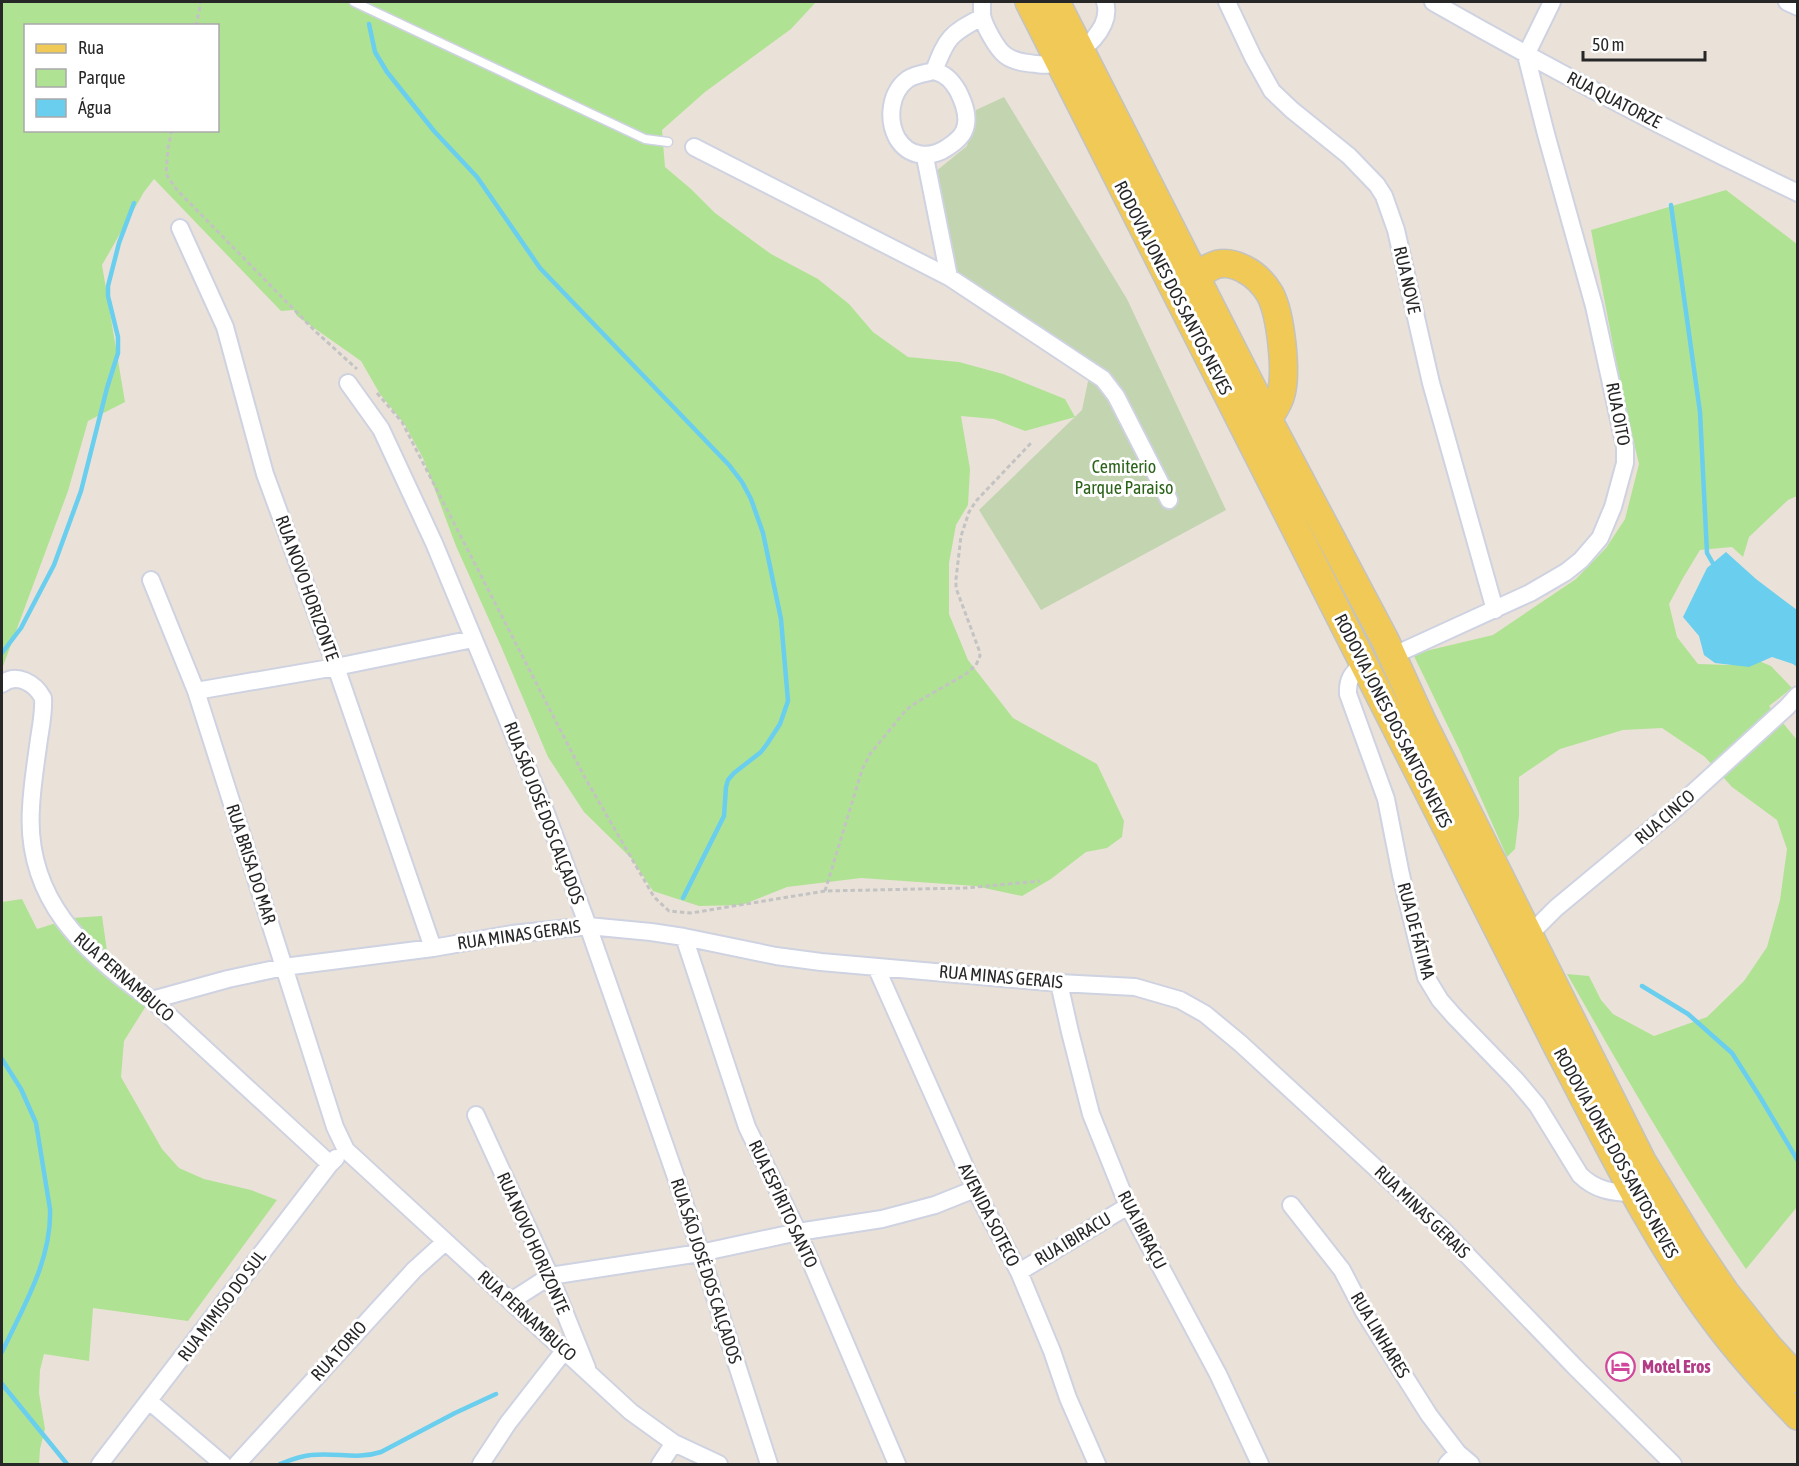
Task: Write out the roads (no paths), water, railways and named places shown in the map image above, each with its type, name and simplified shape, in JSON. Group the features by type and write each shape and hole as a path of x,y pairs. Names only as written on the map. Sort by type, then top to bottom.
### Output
{"main road":[{"name":"RODOVIA JONES DOS SANTOS NEVES","path":"1029,2 1071,57 1197,277 1392,656 1528,935 1648,1170 1725,1292 1797,1379"},
{"name":"RODOVIA JONES DOS SANTOS NEVES","path":"1056,2 1071,57 1178,295 1633,1193 1673,1259 1713,1318 1797,1416"},
{"path":"1178,295 1197,277 1213,266 1222,264 1238,266 1251,273 1264,286 1270,295 1281,338 1283,374 1281,394 1268,418"}],"street":[{"path":"934,71 949,38 982,9 993,39 1006,56 1022,63 1043,65 1071,57 1105,23 1107,12 1105,2"},
{"name":"RUA NOVE","path":"1227,2 1272,91 1350,156 1384,196 1396,230 1431,383 1495,610"},
{"name":"RUA QUATORZE","path":"1433,2 1526,55 1797,193"},
{"path":"1526,55 1552,2"},
{"path":"1788,2 1797,7"},
{"name":"RUA OITO","path":"1392,656 1495,610 1558,577 1581,560 1600,538 1613,507 1625,463 1625,447 1594,306 1526,55"},
{"path":"934,71 943,73 956,87 966,110 966,121 965,130 954,143 941,152 925,157 912,153 898,138 892,123 891,112 896,94 907,80 934,71"},
{"path":"694,147 949,278 1103,380 1116,396 1169,500"},
{"path":"925,157 949,278"},
{"name":"RUA NOVO HORIZONTE","path":"180,228 225,327 265,474 336,667 433,948"},
{"name":"RUA SÃO JOSÉ DOS CALÇADOS","path":"354,378 381,429 434,543 542,803 588,926 678,1183 770,1464"},
{"name":"RUA BRISA DO MAR","path":"151,580 196,690 335,1127 346,1150"},
{"path":"196,690 336,667 473,639"},
{"name":"RUA DE FÁTIMA","path":"1364,662 1350,677 1348,694 1386,799 1401,875 1426,977 1440,1000 1537,1105 1580,1175 1590,1184 1602,1189 1617,1193 1633,1193"},
{"name":"RUA PERNAMBUCO","path":"2,684 19,678 31,684 43,698 31,820 31,842 41,883 68,927 122,979 152,1000 330,1164"},
{"name":"RUA CINCO","path":"1528,935 1556,908 1674,810 1779,715 1797,695"},
{"name":"RUA MINAS GERAIS","path":"152,1000 228,979 284,967 433,948 512,934 588,926 627,928 684,937 776,956 1059,983 1135,987 1180,1000 1205,1014 1240,1043 1442,1229 1575,1367 1673,1464"},
{"name":"RUA ESPÍRITO SANTO","path":"684,937 747,1127 798,1232 897,1464"},
{"name":"AVENIDA SOTECO","path":"876,967 975,1189 1019,1272 1052,1351 1068,1398 1097,1464"},
{"name":"RUA IBIRAÇU","path":"1059,983 1091,1114 1128,1206 1218,1374 1260,1464"},
{"name":"RUA NOVO HORIZONTE","path":"476,1115 550,1276 589,1372"},
{"name":"RUA PERNAMBUCO","path":"346,1150 631,1412 674,1443 719,1464"},
{"name":"RUA MIMISO DO SUL","path":"100,1464 330,1164 346,1150"},
{"path":"511,1301 550,1276 882,1219 935,1205 975,1189"},
{"name":"RUA LINHARES","path":"1291,1205 1342,1270 1364,1312 1459,1461"},
{"name":"RUA IBIRACU","path":"1019,1272 1128,1206"},
{"name":"RUA TORIO","path":"237,1464 414,1270 444,1242"},
{"path":"481,1464 508,1423 564,1351"},
{"path":"150,1401 223,1464"},
{"path":"660,1464 674,1443"}],"lane":[{"path":"354,2 645,139 668,142"}],"water":[{"path":"1726,552 1756,579 1797,610 1797,667 1772,657 1749,667 1715,663 1704,655 1699,636 1683,617 1707,568"}],"waterway":[{"path":"369,24 375,52 387,72 434,131 477,177 540,268 729,465 751,499 763,533 781,619 788,701 780,724 761,752 728,780 724,816 683,898"},
{"path":"2,653 21,628 54,565 81,491 118,353 118,337 108,296 108,286 119,243 134,203"},
{"path":"1671,205 1700,412 1707,553 1715,567"},
{"path":"1642,986 1688,1014 1732,1053 1798,1161"},
{"path":"2,1059 21,1089 36,1123 50,1209 46,1247 35,1283 2,1352"},
{"path":"2,1384 67,1464"},
{"path":"280,1464 311,1455 355,1456 381,1452 496,1394"}],"place":[{"name":"Motel Eros","path":"1621,1367"}],"park label":[{"name":"Cemiterio Parque Paraiso","path":"1124,477"}]}
